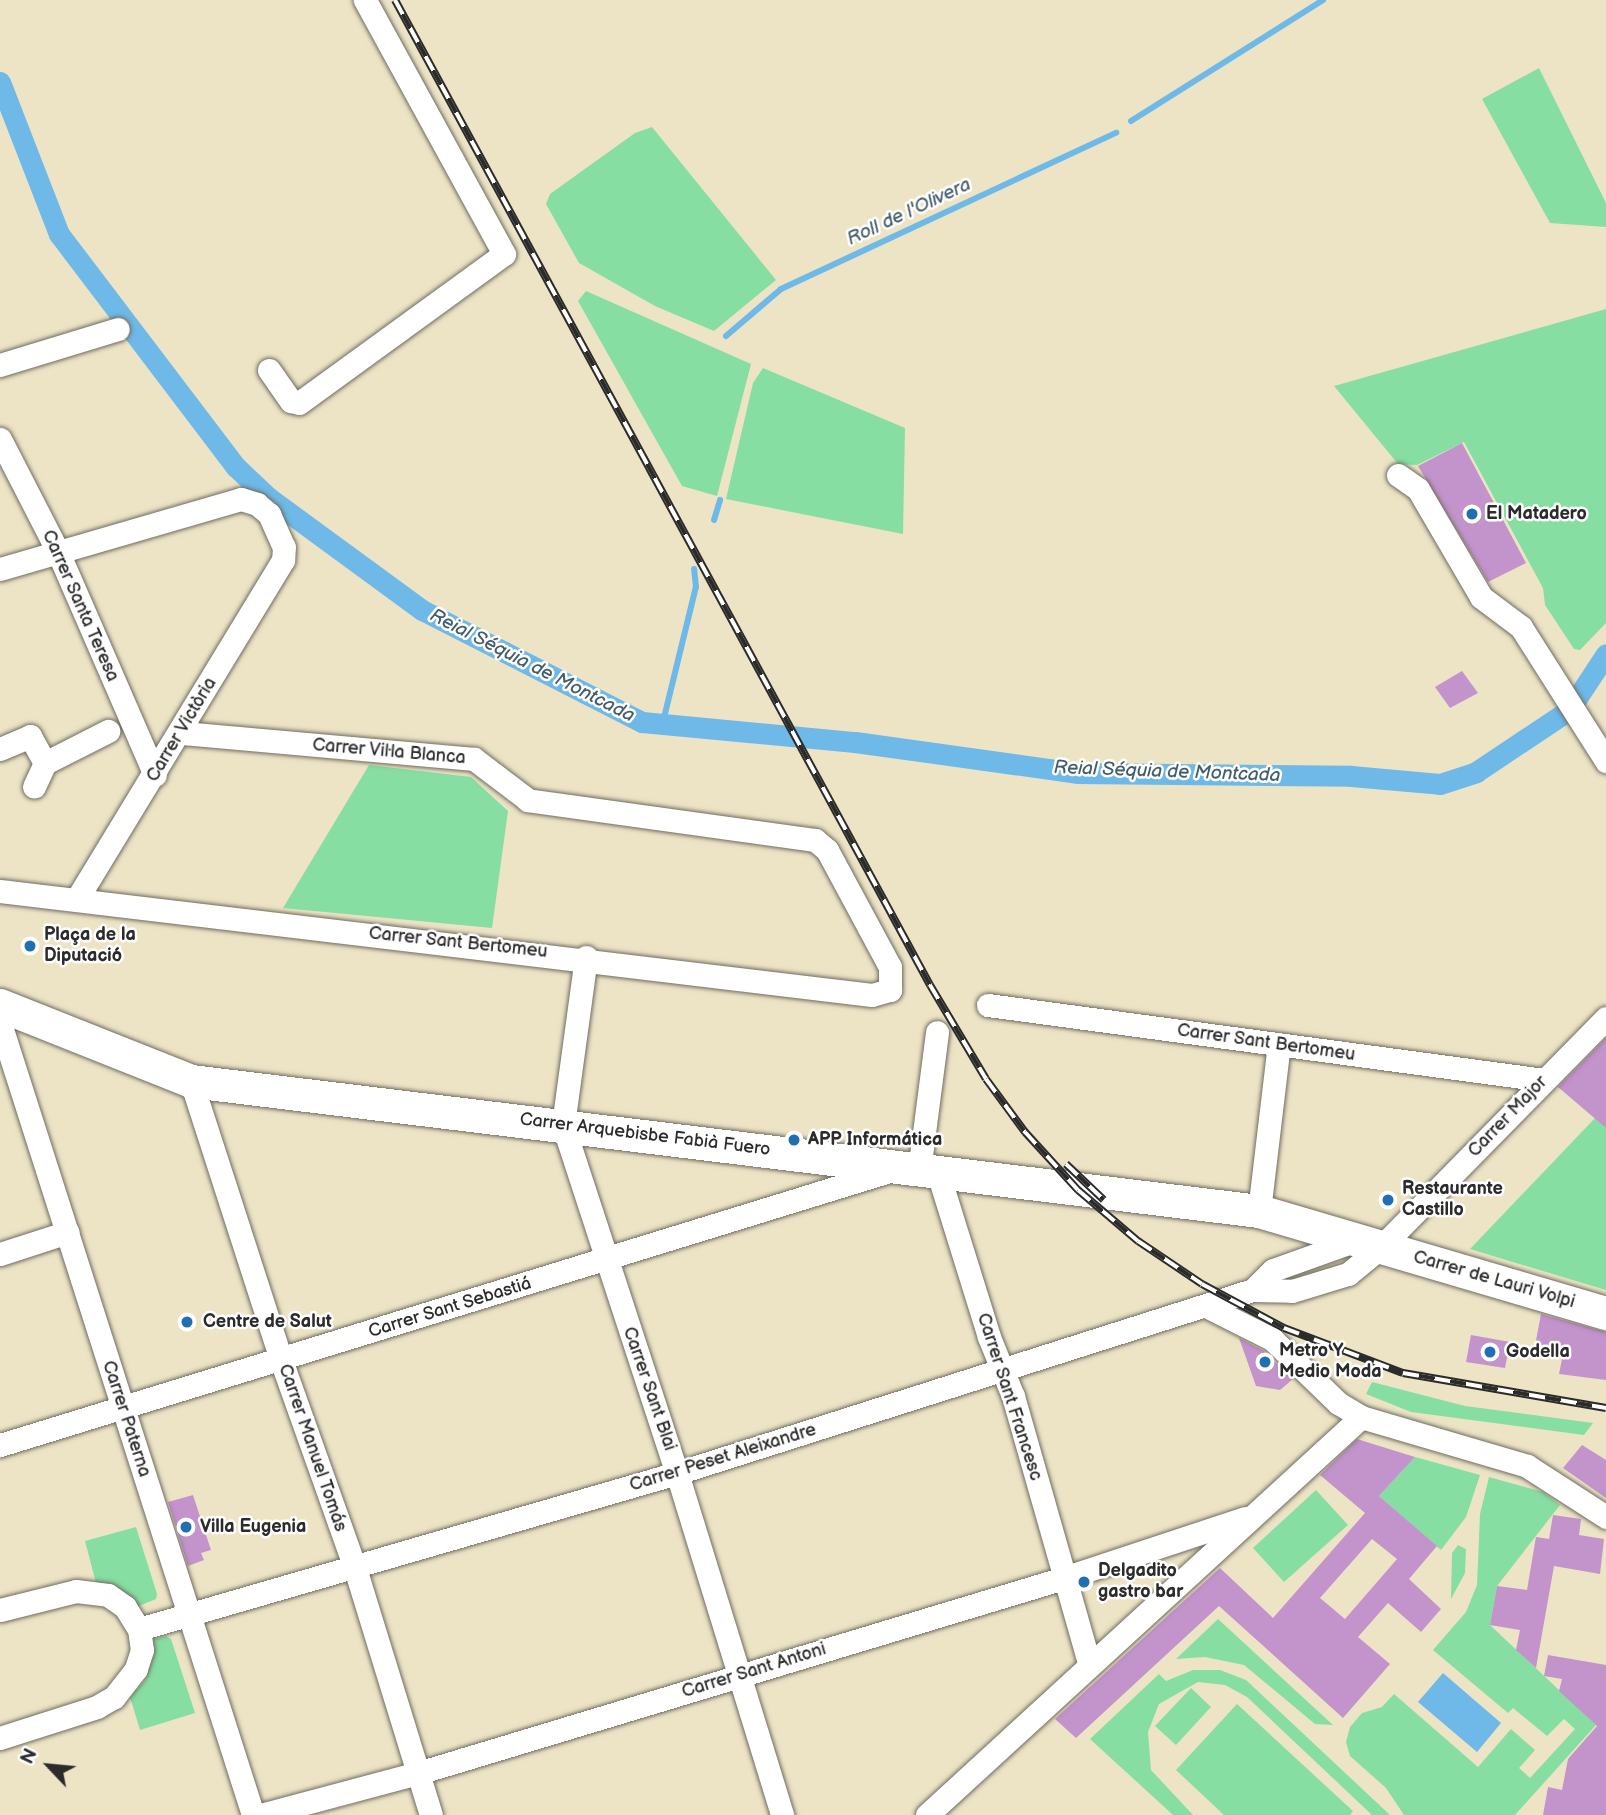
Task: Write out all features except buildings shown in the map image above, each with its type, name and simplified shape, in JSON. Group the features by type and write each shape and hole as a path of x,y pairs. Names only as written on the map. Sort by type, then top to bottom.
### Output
{"street":[{"path":"269,370 291,401 299,403 504,254 365,0"},
{"path":"0,365 118,329"},
{"name":"Carrer Santa Teresa","path":"0,439 58,552 155,775"},
{"path":"1398,475 1418,489 1481,597 1521,627 1606,761"},
{"name":"Carrer Victòria","path":"58,552 241,499 257,504 269,514 284,547 284,559 155,775 77,899"},
{"path":"0,569 58,552"},
{"path":"34,787 44,762 108,731"},
{"name":"Carrer Vil·la Blanca","path":"180,733 474,759 528,800 791,836 823,843 890,967"},
{"path":"0,749 30,736 44,762"},
{"name":"Carrer Sant Bertomeu","path":"0,891 586,957 872,995 890,990 890,967"},
{"name":"Carrer Sant Blai","path":"586,957 563,1125 605,1261 677,1473 782,1815"},
{"name":"Carrer Arquebisbe Fabià Fuero","path":"0,1004 191,1081 1259,1211 1369,1243"},
{"name":"Carrer Sant Bertomeu","path":"988,1005 1544,1080"},
{"name":"Carrer Major","path":"1369,1243 1605,1020"},
{"name":"Carrer Paterna","path":"0,1023 253,1815"},
{"path":"919,1171 937,1032"},
{"path":"1259,1211 1279,1044"},
{"name":"Carrer Manuel Tomás","path":"191,1081 281,1360 355,1568 431,1815"},
{"name":"Carrer Sant Sebastiá","path":"0,1445 605,1261 919,1171"},
{"name":"Carrer Sant Francesc","path":"919,1171 1013,1396 1089,1663"},
{"path":"0,1255 68,1232"},
{"name":"Carrer de Lauri Volpi","path":"1369,1243 1606,1313"},
{"name":"Carrer Peset Aleixandre","path":"139,1629 677,1473 1206,1306 1253,1290 1273,1270 1369,1243"},
{"path":"1206,1306 1272,1339 1338,1403 1361,1417 1527,1466 1606,1517"},
{"path":"927,1815 1245,1518 1361,1417"},
{"name":"Carrer Sant Antoni","path":"261,1815 418,1773 1064,1578 1245,1518"},
{"path":"0,1610 76,1591 95,1592 125,1607 139,1629 142,1650 136,1669 114,1697 96,1707 0,1738"}],"green space":[{"path":"1539,68 1606,203 1606,227 1550,223 1482,99"},
{"path":"652,127 776,280 714,331 655,306 579,263 546,204 550,194 635,133"},
{"path":"586,291 751,364 717,496 682,486 578,301"},
{"path":"1606,309 1606,623 1580,650 1574,649 1545,605 1543,588 1464,442 1417,465 1398,464 1334,386"},
{"path":"763,368 905,428 903,534 726,499 753,383"},
{"path":"369,765 471,777 508,811 492,928 283,908"},
{"path":"1596,1117 1606,1128 1606,1290 1470,1249"},
{"path":"1372,1382 1465,1406 1593,1423 1584,1435 1411,1412 1366,1394"},
{"path":"1415,1457 1480,1475 1466,1517 1441,1550 1379,1496"},
{"path":"1489,1477 1543,1492 1560,1505 1497,1586 1490,1625 1596,1725 1515,1815 1404,1815 1386,1788 1350,1756 1346,1742 1350,1727 1362,1713 1382,1707 1394,1694 1478,1767 1511,1729 1535,1750 1519,1768 1530,1778 1575,1729 1564,1719 1547,1736 1513,1708 1508,1713 1433,1650 1466,1612 1477,1585 1480,1514"},
{"path":"1316,1490 1348,1525 1284,1582 1253,1548"},
{"path":"136,1527 157,1594 156,1599 134,1608 96,1583 85,1541"},
{"path":"1458,1545 1466,1549 1465,1573 1451,1599 1452,1553"},
{"path":"1218,1619 1333,1725 1315,1724 1244,1665 1205,1657 1176,1659"},
{"path":"166,1636 171,1639 195,1713 140,1730 130,1697 146,1679 154,1639"},
{"path":"1193,1670 1220,1670 1246,1680 1390,1815 1372,1815 1247,1697 1225,1685 1198,1682 1159,1704 1148,1732 1151,1770 1193,1815 1173,1815 1090,1739 1159,1674 1166,1681"},
{"path":"1191,1688 1211,1707 1176,1745 1155,1726"},
{"path":"1237,1704 1353,1811 1350,1815 1224,1815 1176,1770"}],"water":[{"path":"1443,1673 1501,1723 1477,1752 1418,1702"}],"waterway":[{"name":"Roll de l'Olivera","path":"1131,121 1323,0"},
{"name":"Reial Séquia de Montcada","path":"0,82 59,234 236,467 269,498 422,610 642,722 855,742 1077,773 1351,776 1440,784 1476,772 1563,714"},
{"name":"Roll de l'Olivera","path":"726,336 781,289 1116,133"},
{"path":"714,520 720,500"},
{"path":"662,726 696,587 694,569"},
{"name":"Reial Séquia de Montcada","path":"1575,701 1606,654"}],"railway":[{"path":"395,0 930,985 986,1079 1025,1132 1078,1190 1138,1241 1202,1284 1284,1328 1403,1373 1606,1408"},
{"path":"1066,1164 1104,1200"}],"place":[{"name":"El Matadero","path":"1472,514"},
{"name":"Plaça de la Diputació","path":"30,946"},
{"name":"APP Informática","path":"794,1140"},
{"name":"Restaurante Castillo","path":"1388,1200"},
{"name":"Centre de Salut","path":"187,1322"},
{"name":"Godella","path":"1490,1352"},
{"name":"Metro Y Medio Moda","path":"1265,1362"},
{"name":"Villa Eugenia","path":"186,1527"},
{"name":"Delgadito gastro bar","path":"1084,1582"}]}
